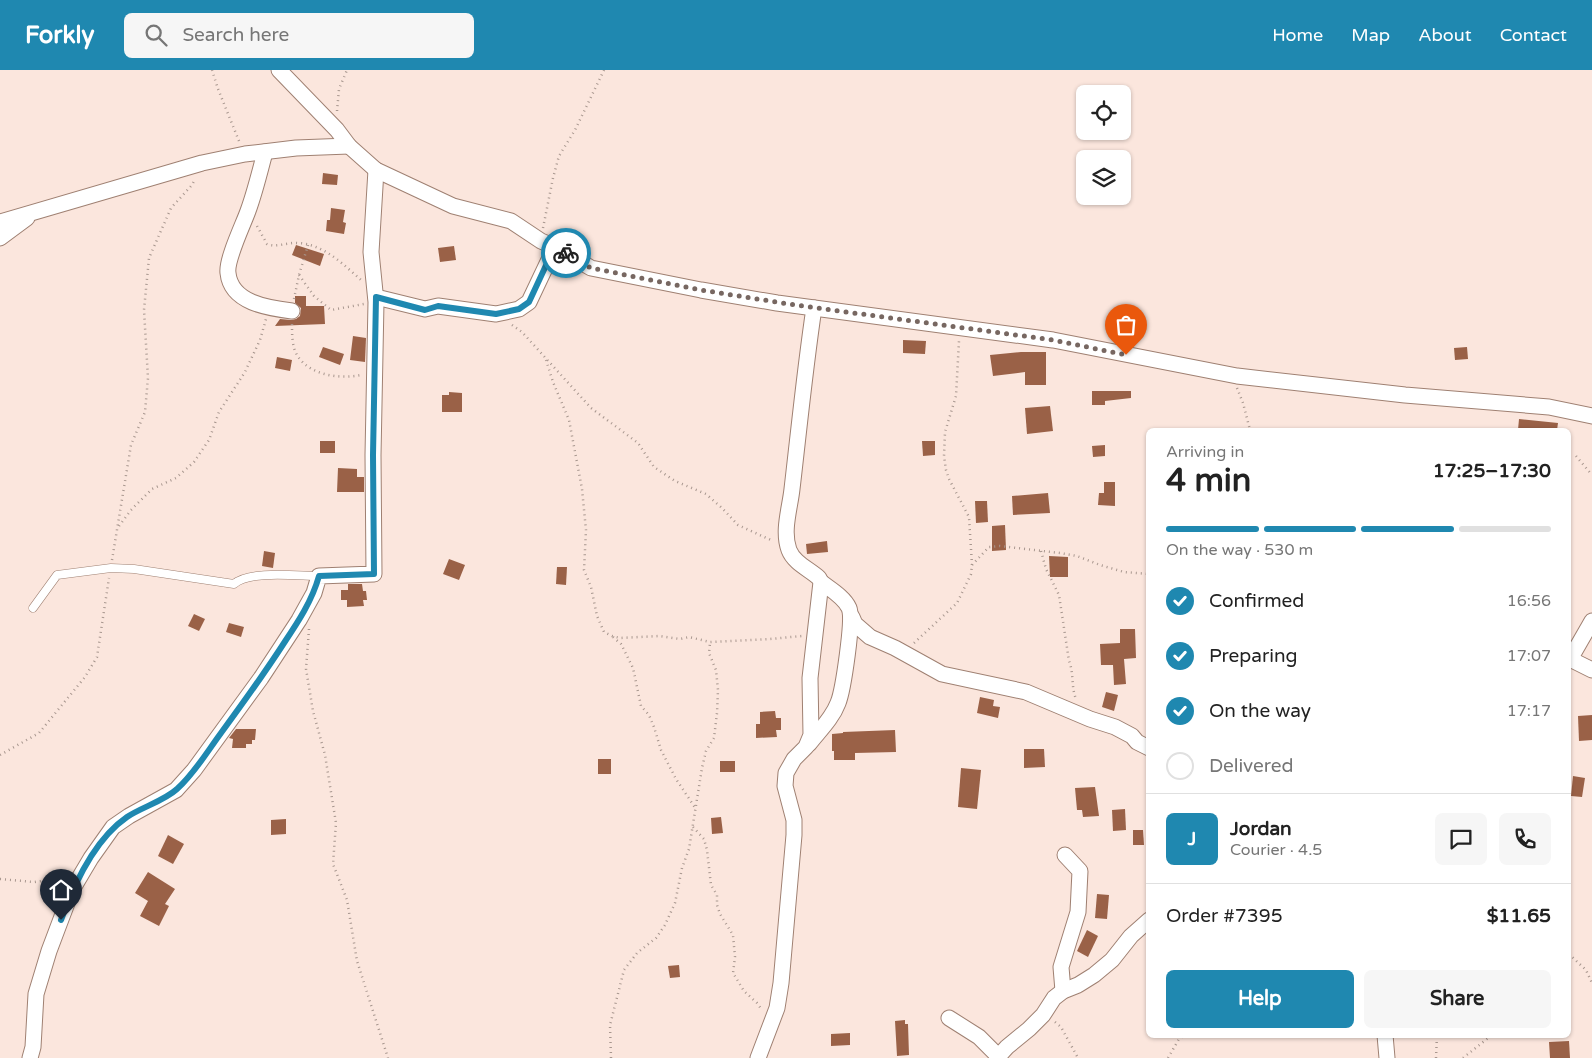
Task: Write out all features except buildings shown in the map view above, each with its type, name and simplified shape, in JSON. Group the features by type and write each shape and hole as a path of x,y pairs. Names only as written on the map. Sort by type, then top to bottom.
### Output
{"street":[{"path":"279,70 337,130 349,146 376,170 453,206 511,221 541,241 555,246 591,268 701,290 814,308 1053,340 1226,374 1405,395 1549,407 1592,416"},
{"path":"0,222 202,163 245,154 296,148 349,146"},
{"path":"265,152 250,206 232,253 228,272 233,288 251,303 292,311"},
{"path":"30,1058 36,994 52,942 72,890 91,858 114,827 129,816 176,790 194,770 261,678 300,620 314,593 319,576 374,574 376,297 371,252 376,170"},
{"path":"0,238 35,212"},
{"path":"376,297 425,310 438,306 496,314 519,309 529,302 555,246"},
{"path":"814,308 801,400 787,526 787,542 789,551 794,559 844,600 849,607 855,624 870,637 899,650 942,674 1026,692 1090,719 1115,727 1146,746"},
{"path":"806,747 811,735 810,678 814,636 822,588 821,582"},
{"path":"758,1058 776,1008 781,983 794,834 794,820 785,786 786,774 794,759 831,717 838,702 852,617"},
{"path":"1571,657 1592,621"},
{"path":"1571,661 1592,670"},
{"path":"1063,991 1061,967 1078,912 1080,871 1065,855"},
{"path":"949,1018 979,1037 998,1057 1029,1029 1045,1012 1054,998 1063,991 1078,985 1112,960 1131,936 1146,923"},
{"path":"1385,1038 1387,1058"},
{"path":"766,1040 769,1058"}],"lane":[{"path":"33,608 58,575 111,568 134,569 234,584 238,580 258,576 319,576"}],"path":[{"path":"212,70 245,154"},
{"path":"337,130 336,106 339,89 347,70"},
{"path":"541,241 559,156 575,130 604,70"},
{"path":"0,755 39,733 85,677 97,657 131,446 146,412 148,378 144,310 149,258 171,208 192,185 202,163"},
{"path":"250,206 257,227 267,244 273,246 298,243 323,250 341,262 376,297 331,310 314,296 299,275"},
{"path":"308,245 299,275 292,311 295,348 303,364 319,372 336,376 357,376 374,373"},
{"path":"118,528 131,510 152,490 176,478 194,462 209,440 219,412 245,372 260,340 270,308"},
{"path":"496,314 522,332 591,408 638,443 654,467 675,481 706,494 738,525 767,537 789,551"},
{"path":"899,650 915,642 957,603 971,574 969,517 949,479 944,456 946,422 956,396 960,327"},
{"path":"546,360 552,382 569,420 582,489 586,530 584,570 591,587 596,616 604,632 620,638 689,637 710,642 804,635 814,636"},
{"path":"1226,374 1237,388 1249,428"},
{"path":"1576,456 1592,475"},
{"path":"972,564 989,547 1000,546 1077,556 1124,572 1146,574"},
{"path":"1041,551 1046,569 1059,595 1069,661 1072,669 1073,693 1077,702 1090,719"},
{"path":"310,625 306,669 313,710 325,755 336,823 333,864 346,900 357,961 388,1058"},
{"path":"612,636 621,644 633,668 642,706 654,727 661,750 676,779 696,809"},
{"path":"611,1058 610,1025 624,970 637,953 656,938 665,925 675,903 682,868 689,849 702,768 706,751 714,738 717,713 718,690 716,670 709,653 710,642"},
{"path":"693,827 704,839 711,886 717,894 717,905 720,914 733,935 735,957 733,973 744,991 764,1012"},
{"path":"0,879 34,882 81,875"},
{"path":"1571,956 1586,970 1592,983"},
{"path":"1045,1012 1061,1027 1078,1058"},
{"path":"1168,1058 1180,1038"},
{"path":"1436,1058 1437,1038"},
{"path":"1463,1058 1488,1038"}],"way so far":[{"path":"566,253 591,268 701,290 795,305 1053,340 1126,355"}],"route":[{"path":"61,920 72,890 91,858 114,827 129,816 176,790 194,770 261,678 300,620 314,593 319,576 374,574 373,455 376,297 425,310 438,306 496,314 519,309 529,302 555,246 566,253"}]}
